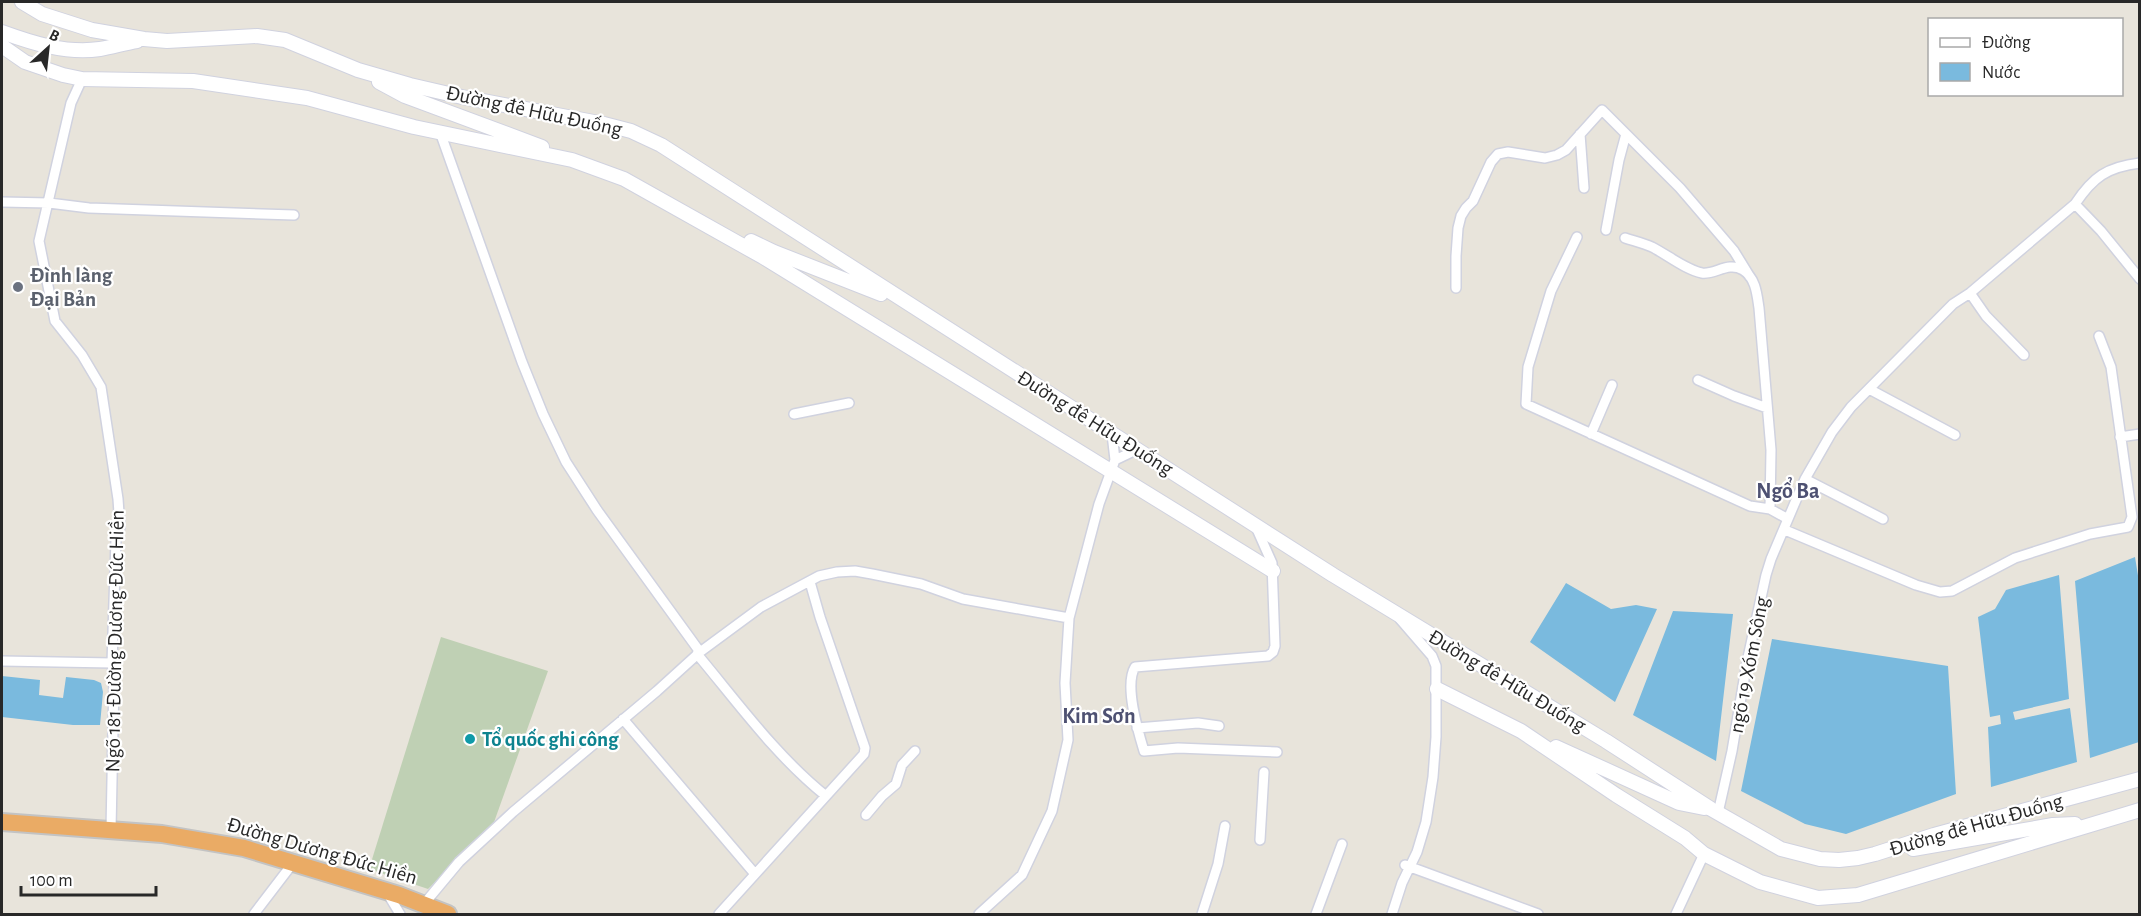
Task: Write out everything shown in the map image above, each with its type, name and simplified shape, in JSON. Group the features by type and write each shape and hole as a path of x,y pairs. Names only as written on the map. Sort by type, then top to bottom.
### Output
{"highway":[{"name":"Đường Dương Đức Hiền","path":"2,822 162,834 244,848 385,891 448,915"}],"main road":[{"name":"Đường đê Hữu Đuống","path":"22,2 42,14 92,30 144,39 167,41 268,38 285,40 358,70 462,97 603,124 631,131 661,145 1255,525 1606,741 1714,811 1781,849 1800,855 1839,860 1875,854 1934,835 2139,779"},
{"path":"2,32 29,42 70,50 98,49 144,39"},
{"path":"2,46 25,62 82,79 193,81 308,98 440,132 572,160"},
{"path":"358,70 405,96 500,130 624,179 774,252 908,304"},
{"path":"624,179 763,257 1113,465 1273,571"},
{"path":"1437,689 1521,731 1679,803 1714,811"},
{"path":"1521,731 1685,838 1704,854 1760,882 1818,898 1858,895 2139,810"},
{"path":"1875,854 2053,825 2097,823"}],"street":[{"name":"Ngõ 181 Đường Dương Đức Hiền","path":"82,79 72,103 39,241 55,321 82,355 101,387 120,527 116,540 112,663 114,680 111,830"},
{"path":"1455,288 1458,228 1461,216 1473,201 1491,162 1498,154 1508,152 1545,158 1557,155 1566,150 1602,110 1680,188 1734,251 1756,290 1771,450 1770,508"},
{"path":"440,132 522,362 566,462 597,510 699,653 774,746 803,777 826,796"},
{"path":"1580,134 1584,188"},
{"path":"1606,230 1626,134"},
{"name":"ngõ 19 Xóm Sông","path":"1714,811 1732,751 1747,662 1767,575 1805,479 1832,432 1851,406 1953,304 1970,293 2075,204 2086,187 2108,170 2139,163"},
{"path":"2,202 49,203 89,208 294,215"},
{"path":"2075,204 2136,268 2139,279"},
{"path":"1577,237 1551,291 1528,367 1526,404 1750,506 1770,508 1788,519"},
{"path":"1625,238 1652,247 1698,272 1705,274 1736,267 1750,277"},
{"path":"1970,293 1986,316 2024,355"},
{"path":"1785,530 1916,585 1940,592 1952,591 2015,558 2090,534 2125,529 2130,525 2132,518 2111,368 2099,336"},
{"path":"1698,380 1767,408"},
{"path":"1591,434 1612,385"},
{"path":"1869,389 1955,435"},
{"path":"794,414 849,403"},
{"path":"979,915 1022,875 1052,811 1068,740 1065,683 1069,618 1113,465 1112,434"},
{"path":"2120,437 2139,434"},
{"path":"1113,465 1138,449"},
{"path":"1805,479 1883,519"},
{"path":"1255,525 1272,563 1275,646 1273,652 1268,656 1135,667 1131,674 1131,686 1137,728 1144,751 1178,748 1277,752"},
{"path":"424,904 459,862 513,812 699,653 761,607 819,576 855,571 921,584 963,599 1069,618"},
{"path":"719,915 862,758 865,747 810,582"},
{"path":"1392,915 1426,822 1435,757 1437,689 1437,670 1434,658 1396,613"},
{"path":"2,661 112,663"},
{"path":"623,719 756,874"},
{"path":"1137,728 1198,723 1219,726"},
{"path":"866,815 896,784 902,765 915,751"},
{"path":"1260,840 1264,772"},
{"path":"1202,915 1218,864 1225,826"},
{"path":"1316,915 1342,844"},
{"path":"1676,915 1704,854"},
{"path":"254,915 293,862"},
{"path":"1408,866 1538,915"},
{"path":"385,891 400,915"}],"green space":[{"path":"441,637 548,671 493,825 428,889 369,869"}],"water":[{"path":"2135,557 2140,588 2139,742 2090,758 2075,581"},
{"path":"2059,575 2069,699 2013,712 2015,720 2070,708 2077,762 1991,787 1988,727 2001,724 2000,715 1990,717 1978,617 1995,609 2006,590"},
{"path":"1566,583 1611,609 1636,605 1657,609 1615,702 1530,642"},
{"path":"1673,611 1733,614 1716,761 1633,715"},
{"path":"1772,639 1948,666 1956,794 1846,834 1805,824 1741,791"},
{"path":"2,676 40,680 39,695 63,698 66,677 101,683 103,692 100,725 73,725 2,717"}],"place":[{"name":"Đình làng Đại Bản","path":"18,287"},
{"name":"Tổ quốc ghi công","path":"470,739"}],"district":[{"name":"Ngổ Ba","path":"1788,491"},
{"name":"Kim Sơn","path":"1099,716"}]}
